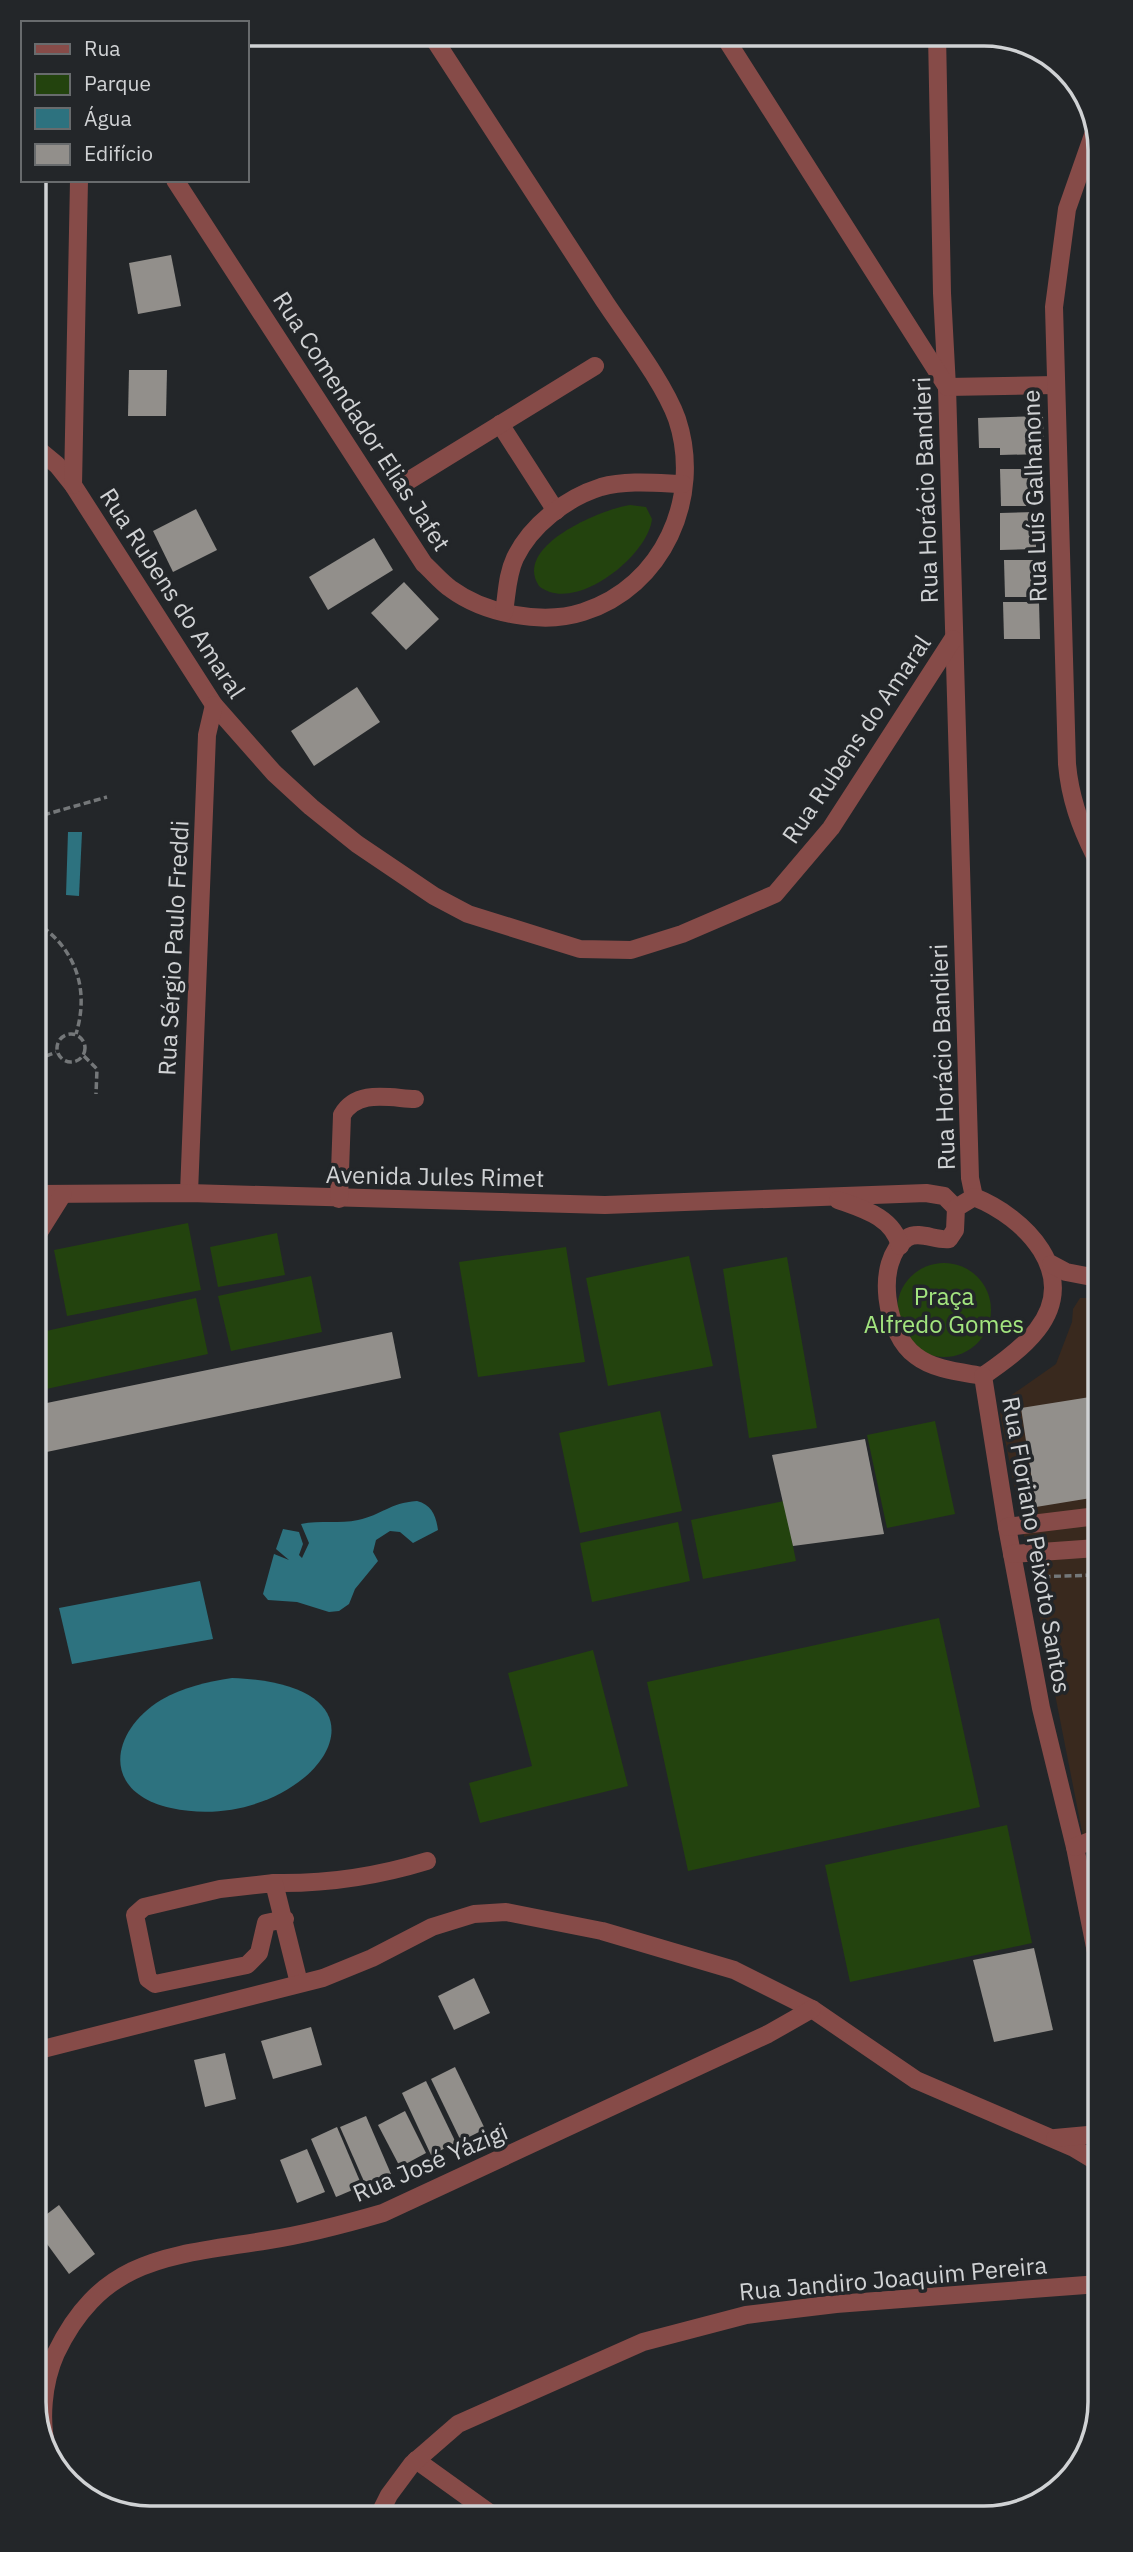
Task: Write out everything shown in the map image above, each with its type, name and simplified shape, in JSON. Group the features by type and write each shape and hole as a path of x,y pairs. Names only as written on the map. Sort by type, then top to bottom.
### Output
{"street":[{"name":"Rua Comendador Elias Jafet","path":"176,182 424,564 451,589 504,611 550,617 571,616 598,608 629,588 658,561 672,534 680,510 681,436 672,407 439,46"},
{"path":"730,46 947,387 1055,386"},
{"name":"Rua Horácio Bandieri","path":"937,46 942,293 970,1178 974,1196"},
{"name":"Rua Luís Galhanone","path":"1088,150 1074,186 1062,231 1054,307 1070,790 1078,820 1088,840"},
{"path":"73,485 79,182"},
{"path":"408,481 595,366"},
{"path":"500,424 556,511"},
{"name":"Rua Rubens do Amaral","path":"46,456 73,485 214,705 274,773 357,844 434,896 468,914 523,934 580,948 631,950 682,933 775,894 831,828 953,639"},
{"path":"504,611 514,560 526,540 556,511 573,499 602,487 635,483 682,484"},
{"name":"Rua Sérgio Paulo Freddi","path":"189,1193 207,735 214,705"},
{"path":"339,1199 342,1115 349,1104 361,1097 415,1100"},
{"name":"Avenida Jules Rimet","path":"46,1194 189,1193 605,1205 926,1193 944,1196 956,1208"},
{"path":"46,1221 63,1194"},
{"path":"1051,1264 1053,1289 1048,1311 1037,1330 1006,1360 983,1376 930,1364 907,1349 897,1333 888,1299 891,1263 900,1246 908,1237 921,1235 940,1241 949,1238 955,1230 956,1208 974,1196 997,1206 1028,1230 1051,1264 1066,1272 1088,1276"},
{"name":"Avenida Jules Rimet","path":"832,1197 879,1216 898,1238 900,1246"},
{"name":"Rua Floriano Peixoto Santos","path":"983,1376 1007,1527 1041,1708 1075,1847 1088,1915"},
{"path":"1007,1527 1088,1517"},
{"path":"1012,1554 1088,1549"},
{"path":"1075,1847 1088,1842"},
{"path":"285,1919 266,1923 259,1953 247,1965 155,1984 148,1979 136,1918 139,1909 220,1889 274,1883 319,1884 351,1880 427,1861"},
{"path":"274,1883 299,1983"},
{"path":"46,2048 299,1983 372,1958 432,1927 474,1913 506,1912 542,1917 666,1948 734,1970 812,2009 916,2080 1088,2157"},
{"name":"Rua José Yázigi","path":"46,2391 51,2365 69,2327 92,2298 121,2275 160,2258 327,2230 383,2213 768,2034 812,2009"},
{"path":"1052,2139 1088,2135"},
{"name":"Rua Jandiro Joaquim Pereira","path":"384,2506 416,2460 458,2424 582,2367 691,2327 746,2315 836,2304 1088,2285"},
{"path":"416,2460 480,2506"}],"path":[{"path":"46,814 107,797"},
{"path":"46,929 57,939 75,968 82,997 76,1034 86,1046 84,1056 76,1061 61,1060 56,1052"},
{"path":"46,1056 56,1052 62,1037 76,1034"},
{"path":"84,1056 97,1069 96,1094"},
{"path":"1017,1577 1088,1575"}],"shaded area":[{"path":"1080,1298 1088,1298 1088,1862 1000,1414 1006,1399 1056,1364 1072,1322 1073,1309"}],"green space":[{"path":"630,505 646,507 652,519 638,549 624,564 589,587 571,593 554,593 539,586 534,571 538,557 549,544 582,522"},
{"path":"188,1223 201,1290 67,1316 54,1250"},
{"path":"277,1233 285,1275 218,1287 210,1247"},
{"path":"566,1247 585,1362 478,1377 459,1262"},
{"path":"689,1256 713,1366 608,1386 586,1278"},
{"path":"787,1257 817,1428 749,1438 723,1269"},
{"name":"Praça Alfredo Gomes","path":"944,1263 962,1267 977,1277 987,1292 991,1310 987,1328 977,1343 962,1353 944,1357 926,1353 911,1343 901,1328 897,1310 901,1292 911,1277 926,1267"},
{"path":"311,1276 322,1332 231,1351 218,1296"},
{"path":"196,1298 208,1354 46,1389 46,1331"},
{"path":"660,1411 682,1511 580,1533 559,1433"},
{"path":"935,1421 955,1514 887,1528 867,1435"},
{"path":"784,1501 796,1561 703,1579 691,1520"},
{"path":"678,1522 690,1581 592,1602 580,1543"},
{"path":"939,1618 980,1807 688,1871 647,1682"},
{"path":"593,1650 628,1786 480,1823 469,1783 532,1766 508,1673"},
{"path":"1007,1825 1032,1943 850,1982 825,1865"}],"water":[{"path":"68,832 82,832 79,896 66,895"},
{"path":"417,1501 432,1512 438,1530 413,1543 400,1532 390,1531 376,1540 373,1552 378,1561 355,1589 349,1604 339,1611 329,1612 297,1602 268,1600 263,1594 274,1554 289,1560 276,1549 283,1529 299,1532 303,1544 299,1555 302,1558 309,1543 301,1524 358,1520 399,1504"},
{"path":"200,1581 213,1639 72,1664 59,1608"},
{"path":"232,1678 289,1687 321,1705 332,1730 323,1756 299,1781 264,1801 220,1811 171,1808 149,1800 133,1789 124,1776 120,1761 130,1729 143,1714 161,1700 178,1692 204,1683"}],"building":[{"path":"171,255 181,306 138,314 129,263"},
{"path":"129,370 167,370 166,416 128,416"},
{"path":"1043,416 1044,454 1000,455 1000,448 979,448 978,418"},
{"path":"1000,469 1036,469 1037,506 1001,506"},
{"path":"196,509 217,550 173,572 153,531"},
{"path":"1036,512 1036,549 1000,550 1000,513"},
{"path":"374,538 393,570 328,610 309,577"},
{"path":"1004,560 1040,560 1041,597 1005,597"},
{"path":"404,582 439,619 406,650 371,613"},
{"path":"1003,602 1039,602 1040,639 1004,639"},
{"path":"357,687 380,722 314,766 291,731"},
{"path":"392,1332 401,1378 46,1452 46,1403"},
{"path":"1088,1397 1088,1498 1036,1507 1021,1408"},
{"path":"865,1439 884,1534 793,1546 772,1455"},
{"path":"1034,1948 1053,2030 994,2042 973,1960"},
{"path":"474,1978 490,2013 454,2030 438,1996"},
{"path":"311,2027 322,2065 273,2079 261,2041"},
{"path":"225,2053 236,2099 205,2107 194,2060"},
{"path":"455,2067 485,2129 461,2141 431,2079"},
{"path":"426,2081 456,2143 431,2155 402,2093"},
{"path":"405,2111 426,2153 400,2167 378,2125"},
{"path":"366,2116 391,2174 366,2186 340,2127"},
{"path":"337,2127 362,2186 336,2197 311,2139"},
{"path":"307,2149 325,2192 297,2203 280,2160"},
{"path":"59,2205 95,2254 69,2274 46,2243 46,2215"}]}
